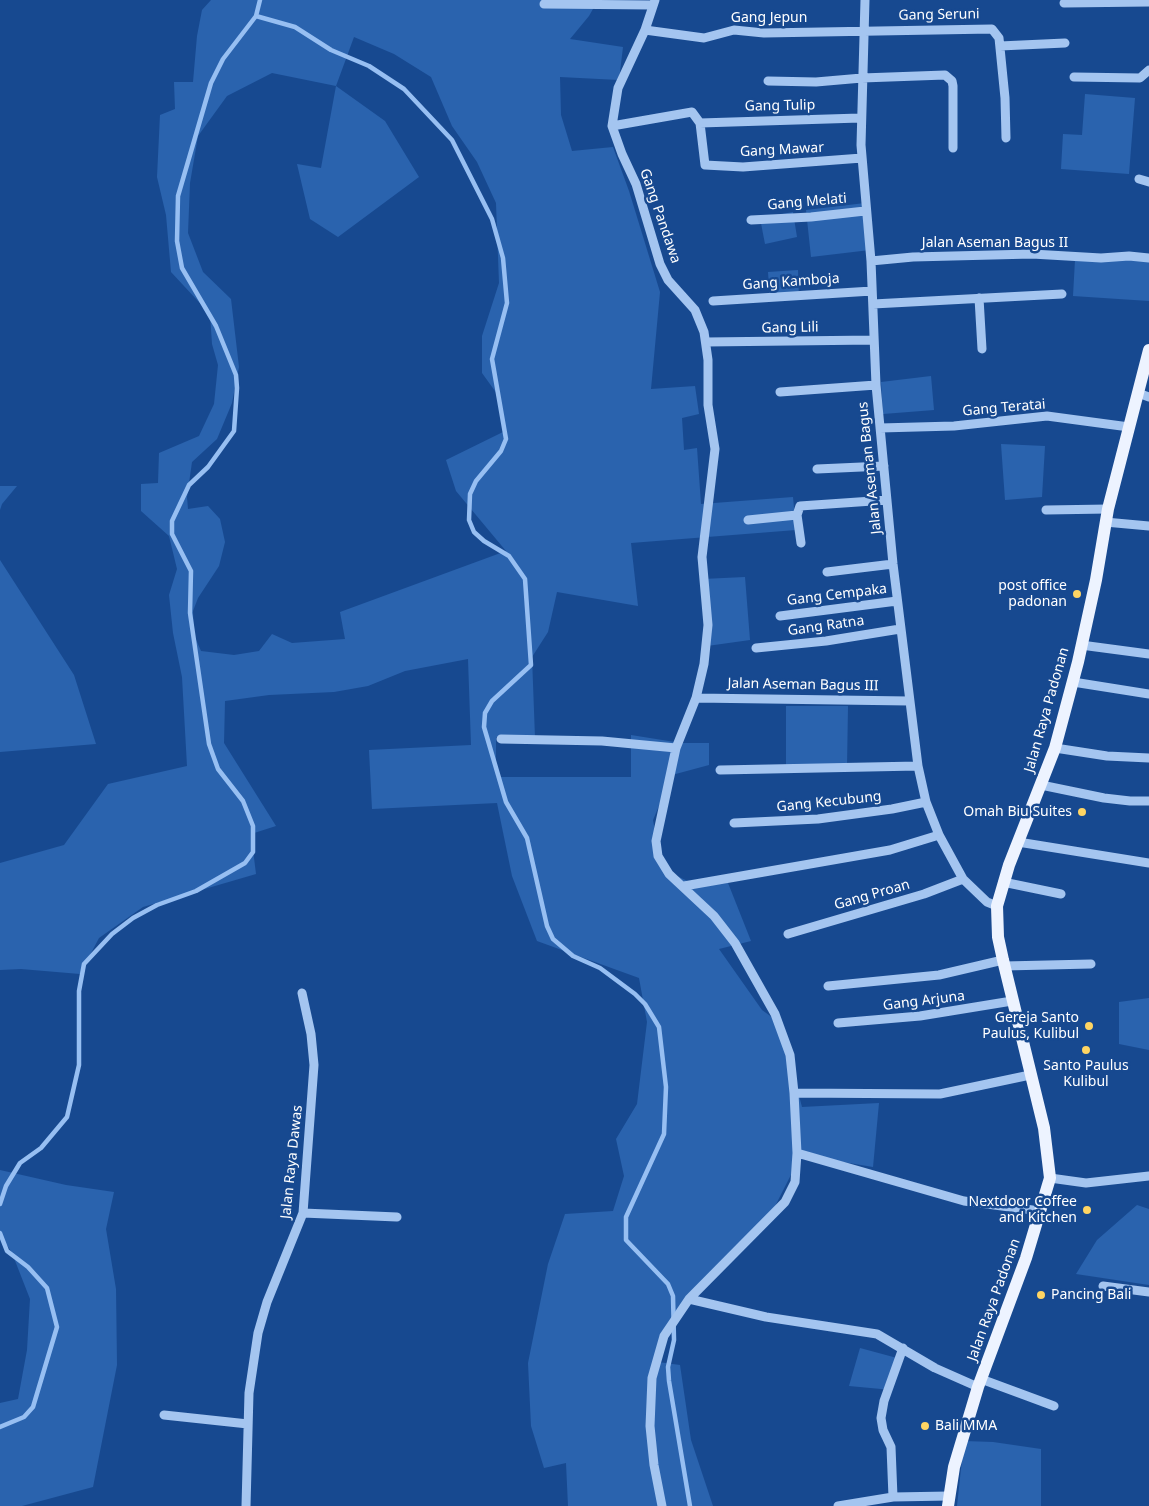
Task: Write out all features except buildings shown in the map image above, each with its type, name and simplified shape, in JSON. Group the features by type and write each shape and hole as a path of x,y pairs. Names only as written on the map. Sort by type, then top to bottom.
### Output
{"main road":[{"name":"Jalan Raya Padonan","path":"949,1501 954,1467 980,1383 1026,1258 1050,1178 1044,1128 1003,963 998,936 997,906 1003,882 1054,748 1073,682 1096,580 1108,509 1129,427 1144,395 1149,350"}],"street":[{"name":"Jalan Aseman Bagus","path":"865,0 860,118 865,211 871,260 876,385 897,601 918,766 926,802 939,835 963,879 987,902 997,906"},
{"path":"1064,3 1149,2"},
{"path":"544,4 654,3"},
{"name":"Gang Pandawa","path":"654,3 645,30 618,88 612,126 636,184 660,264 668,280 695,310 706,342 708,405 715,449 702,557 708,626 696,698 676,748 656,841 658,856 662,866 714,916 735,943 775,1014 790,1055 797,1153 795,1182 785,1202 689,1299 664,1336 652,1378 650,1426 654,1465 662,1506"},
{"name":"Gang Seruni","path":"865,30 987,28 997,34 1000,46"},
{"name":"Gang Jepun","path":"645,30 704,38 734,30 764,32 865,30"},
{"path":"1006,138 1007,124 1000,46 1065,43"},
{"path":"1074,77 1140,78 1149,70"},
{"path":"768,81 816,82 941,75 948,77 953,86 954,148"},
{"path":"612,126 688,112 695,113 700,122"},
{"name":"Gang Tulip","path":"700,122 860,118"},
{"name":"Gang Mawar","path":"700,122 705,165 743,168 862,158"},
{"path":"1139,179 1149,182"},
{"name":"Gang Melati","path":"751,220 811,217 865,211"},
{"name":"Jalan Aseman Bagus II","path":"871,260 903,257 1032,254 1100,258 1130,256 1149,258"},
{"name":"Gang Kamboja","path":"712,301 872,291"},
{"path":"873,304 1062,294"},
{"path":"979,298 982,349"},
{"name":"Gang Lili","path":"706,342 874,340"},
{"path":"780,392 876,385"},
{"name":"Gang Teratai","path":"880,428 954,426 1047,416 1129,427"},
{"path":"817,469 884,466"},
{"path":"801,543 797,515 800,506 887,500"},
{"path":"1046,510 1108,509"},
{"path":"748,520 797,515"},
{"path":"1105,522 1149,526"},
{"path":"826,572 893,564"},
{"name":"Gang Cempaka","path":"780,616 897,601"},
{"name":"Gang Ratna","path":"756,648 826,641 900,628"},
{"path":"1081,645 1149,654"},
{"path":"1073,682 1149,694"},
{"name":"Jalan Aseman Bagus III","path":"696,698 909,701"},
{"path":"501,739 602,741 676,748"},
{"path":"1054,748 1107,756 1149,758"},
{"path":"720,770 918,766"},
{"path":"1041,785 1104,798 1149,801"},
{"name":"Gang Kecubung","path":"734,823 818,819 926,802"},
{"path":"684,886 865,855 939,835"},
{"path":"1018,842 1149,863"},
{"name":"Gang Proan","path":"788,934 924,894 963,879"},
{"path":"1003,882 1061,894"},
{"path":"828,986 939,975 1003,963 1091,964"},
{"name":"Jalan Raya Dawas","path":"246,1506 248,1424 252,1367 258,1333 267,1302 303,1213 314,1065 311,1034 302,993"},
{"name":"Gang Arjuna","path":"838,1023 920,1016 1012,1001"},
{"path":"794,1093 940,1094 1030,1075"},
{"path":"797,1153 964,1201 1040,1211"},
{"path":"1050,1178 1086,1183 1149,1176"},
{"path":"303,1213 397,1218"},
{"path":"1103,1286 1149,1292"},
{"path":"689,1299 766,1317 862,1330 877,1334 935,1368 1054,1406"},
{"path":"893,1496 891,1447 883,1430 881,1418 884,1401 903,1348"},
{"path":"164,1415 248,1424"},
{"path":"838,1506 893,1496 949,1501"}],"shaded area":[{"path":"211,0 598,0 589,16 570,39 623,47 619,80 560,77 561,115 572,151 613,147 629,191 660,292 651,389 695,386 699,414 682,418 684,450 697,448 701,504 793,497 796,530 631,543 638,606 557,592 548,632 532,657 535,738 496,737 496,777 631,777 631,735 681,743 709,743 709,765 672,775 653,820 662,869 696,885 728,883 751,941 719,949 762,1010 780,1023 802,1107 879,1103 873,1167 801,1155 767,1222 659,1337 658,1362 680,1365 691,1440 713,1506 568,1506 566,1463 544,1468 531,1426 528,1363 548,1264 565,1214 613,1211 624,1176 616,1139 637,1104 647,1022 639,978 537,941 512,876 497,803 372,809 369,750 471,745 468,659 405,671 368,686 334,692 269,695 225,701 224,743 276,826 251,834 256,874 143,907 99,938 80,974 21,969 0,970 0,863 64,845 108,784 187,766 182,677 173,633 169,595 177,569 169,536 141,511 141,484 158,483 159,453 199,436 214,404 218,365 212,344 210,314 171,272 166,215 157,177 160,115 175,109 174,82 193,82 197,36 202,10","holes":["354,37 394,54 431,77 452,126 477,162 496,203 499,283 482,336 482,373 500,398 503,432 446,460 456,491 506,551 340,612 345,639 292,643 272,634 259,651 234,655 201,651 194,635 193,611 198,598 219,566 225,542 220,519 208,506 188,509 187,497 192,462 217,439 232,403 239,367 231,299 203,272 188,233 190,183 198,136 227,96 272,73 336,86"]},
{"path":"336,86 385,121 419,177 338,237 310,219 297,164 321,168"},
{"path":"1085,94 1135,98 1129,174 1061,169 1063,134 1082,135"},
{"path":"865,203 870,250 811,257 806,210"},
{"path":"793,212 797,237 765,244 760,218"},
{"path":"1149,254 1149,301 1073,296 1075,260"},
{"path":"798,270 799,298 770,299 768,272"},
{"path":"931,376 934,410 883,414 881,382"},
{"path":"1001,444 1045,446 1042,497 1005,500"},
{"path":"0,486 17,486 2,504 0,510"},
{"path":"0,560 74,675 96,744 0,752"},
{"path":"745,577 750,640 707,646 703,579"},
{"path":"786,706 848,706 847,766 786,766"},
{"path":"1149,998 1149,1050 1119,1044 1119,1002"},
{"path":"0,1170 66,1185 114,1192 106,1229 116,1289 117,1365 93,1487 22,1506 0,1506 0,1403 18,1399 27,1350 30,1299 12,1253 0,1234"},
{"path":"1137,1205 1149,1209 1149,1285 1076,1274 1097,1240"},
{"path":"860,1348 897,1358 892,1390 849,1386"},
{"path":"964,1441 993,1442 1041,1449 1041,1506 957,1506"}],"waterway":[{"path":"0,1204 6,1186 20,1163 41,1148 67,1117 79,1065 79,991 84,964 112,934 133,918 157,905 196,891 245,863 253,852 253,826 243,801 218,769 209,744 190,613 191,571 172,534 172,521 189,485 208,467 234,431 237,388 236,375 216,326 182,268 177,241 178,196 211,83 223,59 256,16 260,0"},
{"path":"256,16 295,27 331,50 369,66 404,89 452,140 492,219 503,258 507,303 492,359 506,439 501,451 476,481 470,494 469,520 474,532 484,541 509,556 525,579 531,665 492,701 485,713 484,727 506,802 527,838 547,926 553,939 573,956 600,968 635,994 645,1004 659,1027 666,1087 664,1134 626,1217 626,1240 668,1284 673,1296 674,1340 668,1367 669,1381 690,1506"},
{"path":"0,1233 7,1251 28,1267 47,1288 57,1327 33,1407 24,1417 0,1427"}],"place":[{"name":"post office padonan","path":"1077,594"},
{"name":"Omah Biu Suites","path":"1082,812"},
{"name":"Gereja Santo Paulus, Kulibul","path":"1089,1026"},
{"name":"Santo Paulus Kulibul","path":"1086,1050"},
{"name":"Nextdoor Coffee and Kitchen","path":"1087,1210"},
{"name":"Pancing Bali","path":"1041,1295"},
{"name":"Bali MMA","path":"925,1426"}]}
